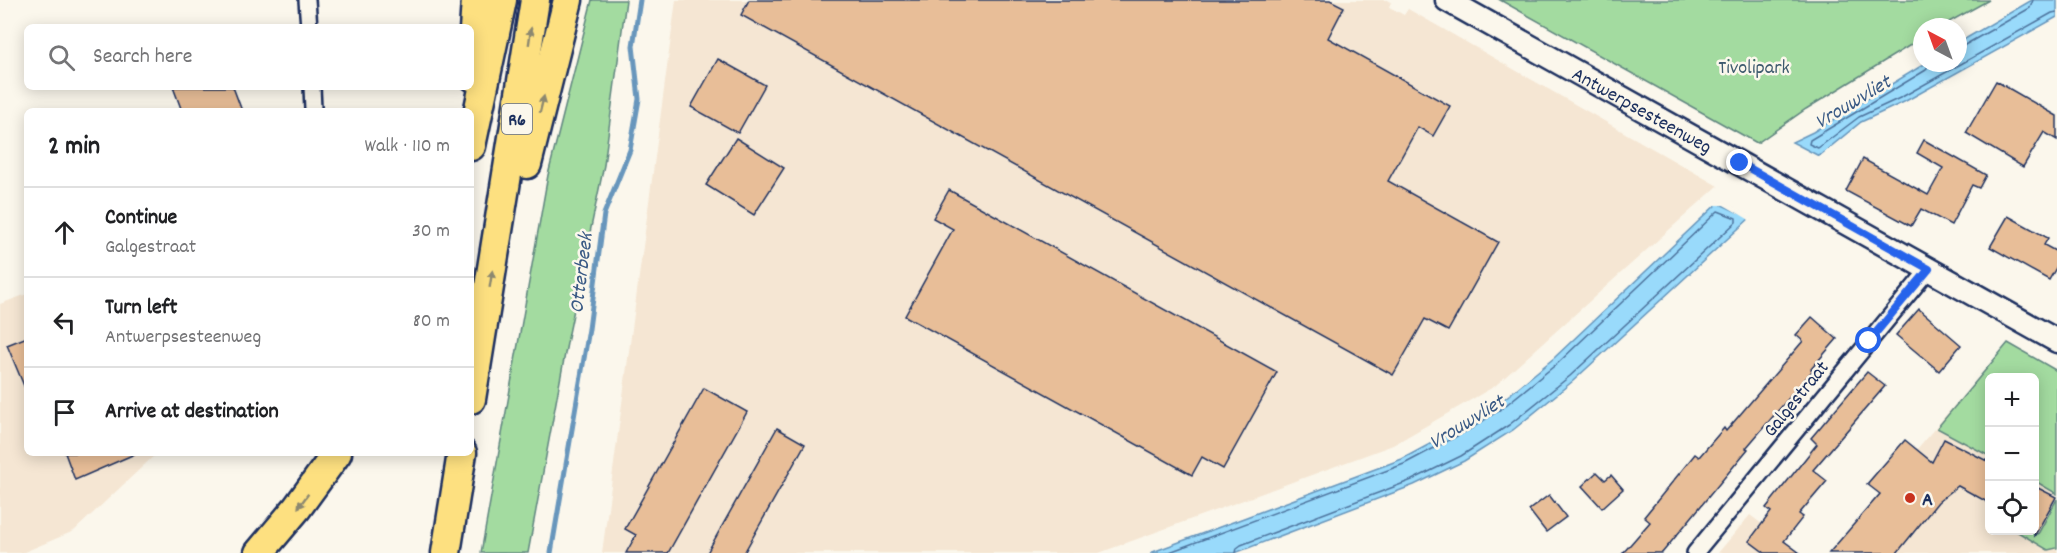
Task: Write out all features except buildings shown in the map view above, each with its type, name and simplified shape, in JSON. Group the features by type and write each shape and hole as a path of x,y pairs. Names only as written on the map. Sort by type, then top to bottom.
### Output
{"highway":[{"path":"474,30 476,0"},
{"name":"R6","path":"474,133 502,0"},
{"name":"R6","path":"474,380 535,0"},
{"path":"497,238 520,190 568,0"},
{"path":"473,90 473,108"},
{"path":"259,553 297,508 335,456"},
{"path":"446,553 462,456"}],"main road":[{"name":"Antwerpsesteenweg","path":"1447,0 2057,341"}],"street":[{"path":"308,0 309,24"},
{"path":"312,90 313,108"},
{"name":"Galgestraat","path":"1695,553 1929,269"}],"shaded area":[{"path":"676,0 1388,0 1391,2 1389,7 1404,15 1408,9 1718,186 1495,386 1393,445 1099,553 602,553"},
{"path":"24,295 24,456 154,456 74,531 22,553 0,553 0,304"},
{"path":"2008,343 2057,371 2057,553 1829,553 1880,494 1867,484 1905,440 1917,449"},
{"path":"1750,515 1800,553 1718,553"}],"green space":[{"path":"592,0 626,0 604,165 567,343 528,553 481,553 548,175"},
{"name":"Tivolipark","path":"1500,0 1989,0 1956,18 1913,18 1913,44 1806,109 1757,143"},
{"path":"2008,343 2057,371 2057,494 2039,483 2039,373 1985,373 1985,454 1937,428"},
{"path":"2057,499 2057,548 2048,550 2023,535 2039,535"}],"water":[{"path":"2032,0 2057,0 2057,17 1967,67 1967,38"},
{"path":"1913,71 1958,72 1904,102 1861,122 1819,156 1792,142 1813,132"},
{"path":"1718,203 1750,218 1573,381 1513,430 1464,461 1414,485 1235,553 1150,553 1402,459 1471,422 1498,404 1554,358"}],"pier":[{"path":"1717,200 1751,215 1752,219 1750,222 1724,205 1712,205"}],"waterway":[{"name":"Otterbeek","path":"551,553 589,329 604,214 630,150 639,99 633,46 640,0"}],"place":[{"name":"A","path":"1910,498"}],"route":[{"path":"1740,163 1929,269 1869,341"}],"water label":[{"name":"Vrouwvliet","path":"1852,101"},
{"name":"Vrouwvliet","path":"1466,421"}]}
